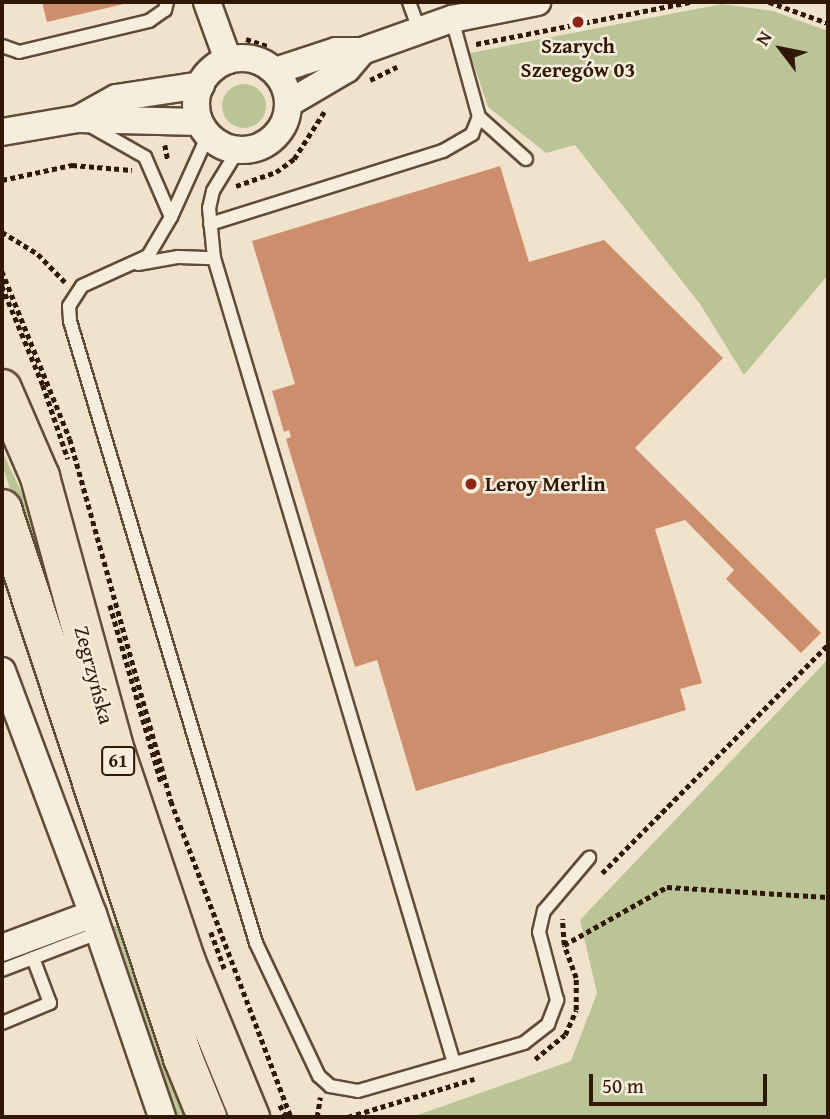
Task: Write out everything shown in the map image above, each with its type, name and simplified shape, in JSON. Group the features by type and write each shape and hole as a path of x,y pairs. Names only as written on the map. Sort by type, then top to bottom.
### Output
{"main road":[{"name":"Zegrzyńska","path":"2,389 40,477 116,754 186,962 250,1117"},
{"name":"Zegrzyńska","path":"2,509 183,1058 207,1117"}],"street":[{"path":"207,2 228,60"},
{"path":"275,72 336,51 362,51 452,19 537,2"},
{"path":"289,103 347,69 362,51"},
{"path":"2,132 78,119 204,128 238,150 270,142 284,125 289,103 275,72 258,61 228,60 212,70 201,85 197,99 204,128"},
{"path":"78,119 116,98 201,85"},
{"path":"2,671 95,924 162,1117"},
{"path":"2,948 95,924"}],"lane":[{"path":"2,46 19,52 149,21 165,10 167,2"},
{"path":"409,2 419,30"},
{"path":"452,19 479,117 526,159"},
{"path":"210,224 443,151 472,134 479,117"},
{"path":"78,119 145,157 171,217"},
{"path":"135,265 156,246 171,217 204,128"},
{"path":"238,150 214,186 210,224 214,258 454,1063"},
{"path":"214,258 178,257 135,265 94,278 75,292 69,313 86,379 252,929 311,1062 330,1086 345,1091 454,1063 524,1043 548,1024 557,1000 539,932 544,911 589,858"},
{"path":"2,970 33,958 95,924"},
{"path":"2,1023 50,1003 33,958"}],"path":[{"path":"459,47 691,2"},
{"path":"769,2 828,23"},
{"path":"358,86 405,64"},
{"path":"227,189 262,178 294,159 327,107"},
{"path":"159,161 172,162"},
{"path":"2,180 72,165 143,168"},
{"path":"2,232 38,254 75,292"},
{"path":"2,271 70,439 171,801 291,1117"},
{"path":"2,286 63,441 163,790 203,910"},
{"path":"597,879 828,645"},
{"path":"545,955 667,887 828,897"},
{"path":"528,1062 565,1035 576,1010 576,978 564,945 562,922 568,908"},
{"path":"207,922 226,972"},
{"path":"250,1034 286,1117"},
{"path":"348,1117 477,1078"}],"green space":[{"path":"722,4 773,11 828,31 828,275 744,375 700,304 575,145 546,153 488,107 470,53"},
{"path":"244,84 260,90 266,106 260,122 244,128 228,122 222,106 228,90"},
{"path":"2,451 31,512 231,1117 226,1117 211,1084 2,465"},
{"path":"828,659 828,1117 412,1117 571,1061 597,993 580,920"},
{"path":"120,924 190,1117 168,1117 103,930"}],"building":[{"path":"42,2 128,2 128,3 47,22"},
{"name":"Leroy Merlin","path":"500,166 529,262 604,240 723,358 635,448 821,633 801,653 726,579 734,570 685,520 655,529 702,683 680,689 686,710 416,791 377,660 355,667 286,439 291,437 289,430 284,432 272,391 295,384 252,241"}],"place":[{"name":"Szarych Szeregów 03","path":"578,22"},
{"name":"Leroy Merlin","path":"471,484"}]}
